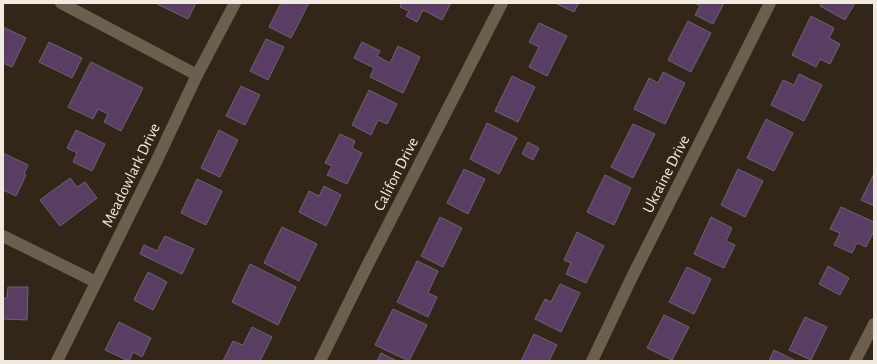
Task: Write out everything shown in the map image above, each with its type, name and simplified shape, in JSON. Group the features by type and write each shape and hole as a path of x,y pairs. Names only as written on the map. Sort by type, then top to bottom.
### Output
{"street":[{"path":"61,3 197,75"},
{"name":"Meadowlark Drive","path":"57,361 156,162 197,75 235,3"},
{"name":"Califon Drive","path":"320,361 502,3"},
{"name":"Ukraine Drive","path":"592,361 632,277 770,3"},
{"path":"3,236 96,282"},
{"path":"855,361 874,324"}],"building":[{"path":"155,3 196,3 188,19"},
{"path":"281,3 309,3 291,38 269,27"},
{"path":"401,3 451,3 442,20 423,10 417,22 406,16 409,11 400,7"},
{"path":"555,3 579,3 574,12"},
{"path":"695,3 724,3 713,24 695,15 700,6"},
{"path":"822,3 855,3 845,20 820,6"},
{"path":"811,16 834,28 829,38 840,44 830,64 820,59 816,67 792,55"},
{"path":"688,21 711,33 691,72 668,60"},
{"path":"539,23 567,36 547,76 529,67 539,47 529,42"},
{"path":"3,27 26,38 12,67 3,63"},
{"path":"266,39 284,47 268,80 250,71"},
{"path":"49,42 82,58 72,78 39,62"},
{"path":"362,42 380,51 377,56 390,63 398,46 420,57 403,93 370,77 374,68 354,58"},
{"path":"91,62 143,88 121,131 104,122 108,114 98,109 93,119 68,107"},
{"path":"663,72 685,83 665,124 634,109 649,78 658,83"},
{"path":"799,74 822,85 804,121 771,105 783,80 794,85"},
{"path":"512,76 535,87 518,122 495,111"},
{"path":"241,86 260,95 245,125 226,116"},
{"path":"369,90 397,104 387,124 378,120 371,135 352,125"},
{"path":"766,119 793,133 774,171 747,158"},
{"path":"487,123 517,138 499,174 470,159"},
{"path":"633,124 655,134 633,178 611,167"},
{"path":"76,130 105,144 92,171 73,162 77,153 67,148"},
{"path":"219,130 238,140 220,177 201,168"},
{"path":"340,134 355,141 352,148 362,153 347,184 327,175 332,166 325,163"},
{"path":"528,142 539,148 533,160 522,154"},
{"path":"3,153 28,165 24,174 26,175 16,196 3,190"},
{"path":"464,169 485,179 468,214 447,203"},
{"path":"738,169 763,181 745,217 721,205"},
{"path":"874,174 874,206 861,200"},
{"path":"605,175 631,188 614,225 587,212"},
{"path":"70,178 77,187 85,182 97,198 60,226 40,200"},
{"path":"197,179 222,191 206,225 181,213"},
{"path":"324,186 341,195 326,226 299,212 309,191 319,196"},
{"path":"841,207 874,222 874,231 866,247 857,243 852,253 834,245 840,233 830,229"},
{"path":"440,217 462,228 443,267 421,256"},
{"path":"711,217 732,228 726,241 735,245 724,268 694,254"},
{"path":"282,227 317,244 299,281 264,263"},
{"path":"577,232 604,246 586,283 566,274 571,263 564,260"},
{"path":"165,236 194,249 182,274 140,254 144,245 157,251"},
{"path":"417,261 438,271 428,293 437,297 428,317 397,302"},
{"path":"250,264 296,287 278,325 232,302"},
{"path":"828,266 849,278 840,295 819,284"},
{"path":"687,267 711,279 694,314 669,302"},
{"path":"148,272 167,282 153,310 134,300"},
{"path":"560,284 580,293 561,332 535,319 545,299 551,302"},
{"path":"8,287 28,287 27,320 3,319 3,298 7,298"},
{"path":"393,309 427,325 409,361 375,345"},
{"path":"664,315 689,327 672,360 647,348"},
{"path":"805,317 827,327 811,360 789,350"},
{"path":"119,322 151,338 142,357 133,352 129,361 105,350"},
{"path":"252,327 272,337 260,361 223,361 233,341 243,345"},
{"path":"534,334 557,345 549,361 521,361"},
{"path":"774,350 796,361 769,361"},
{"path":"381,353 397,361 377,361"}]}
